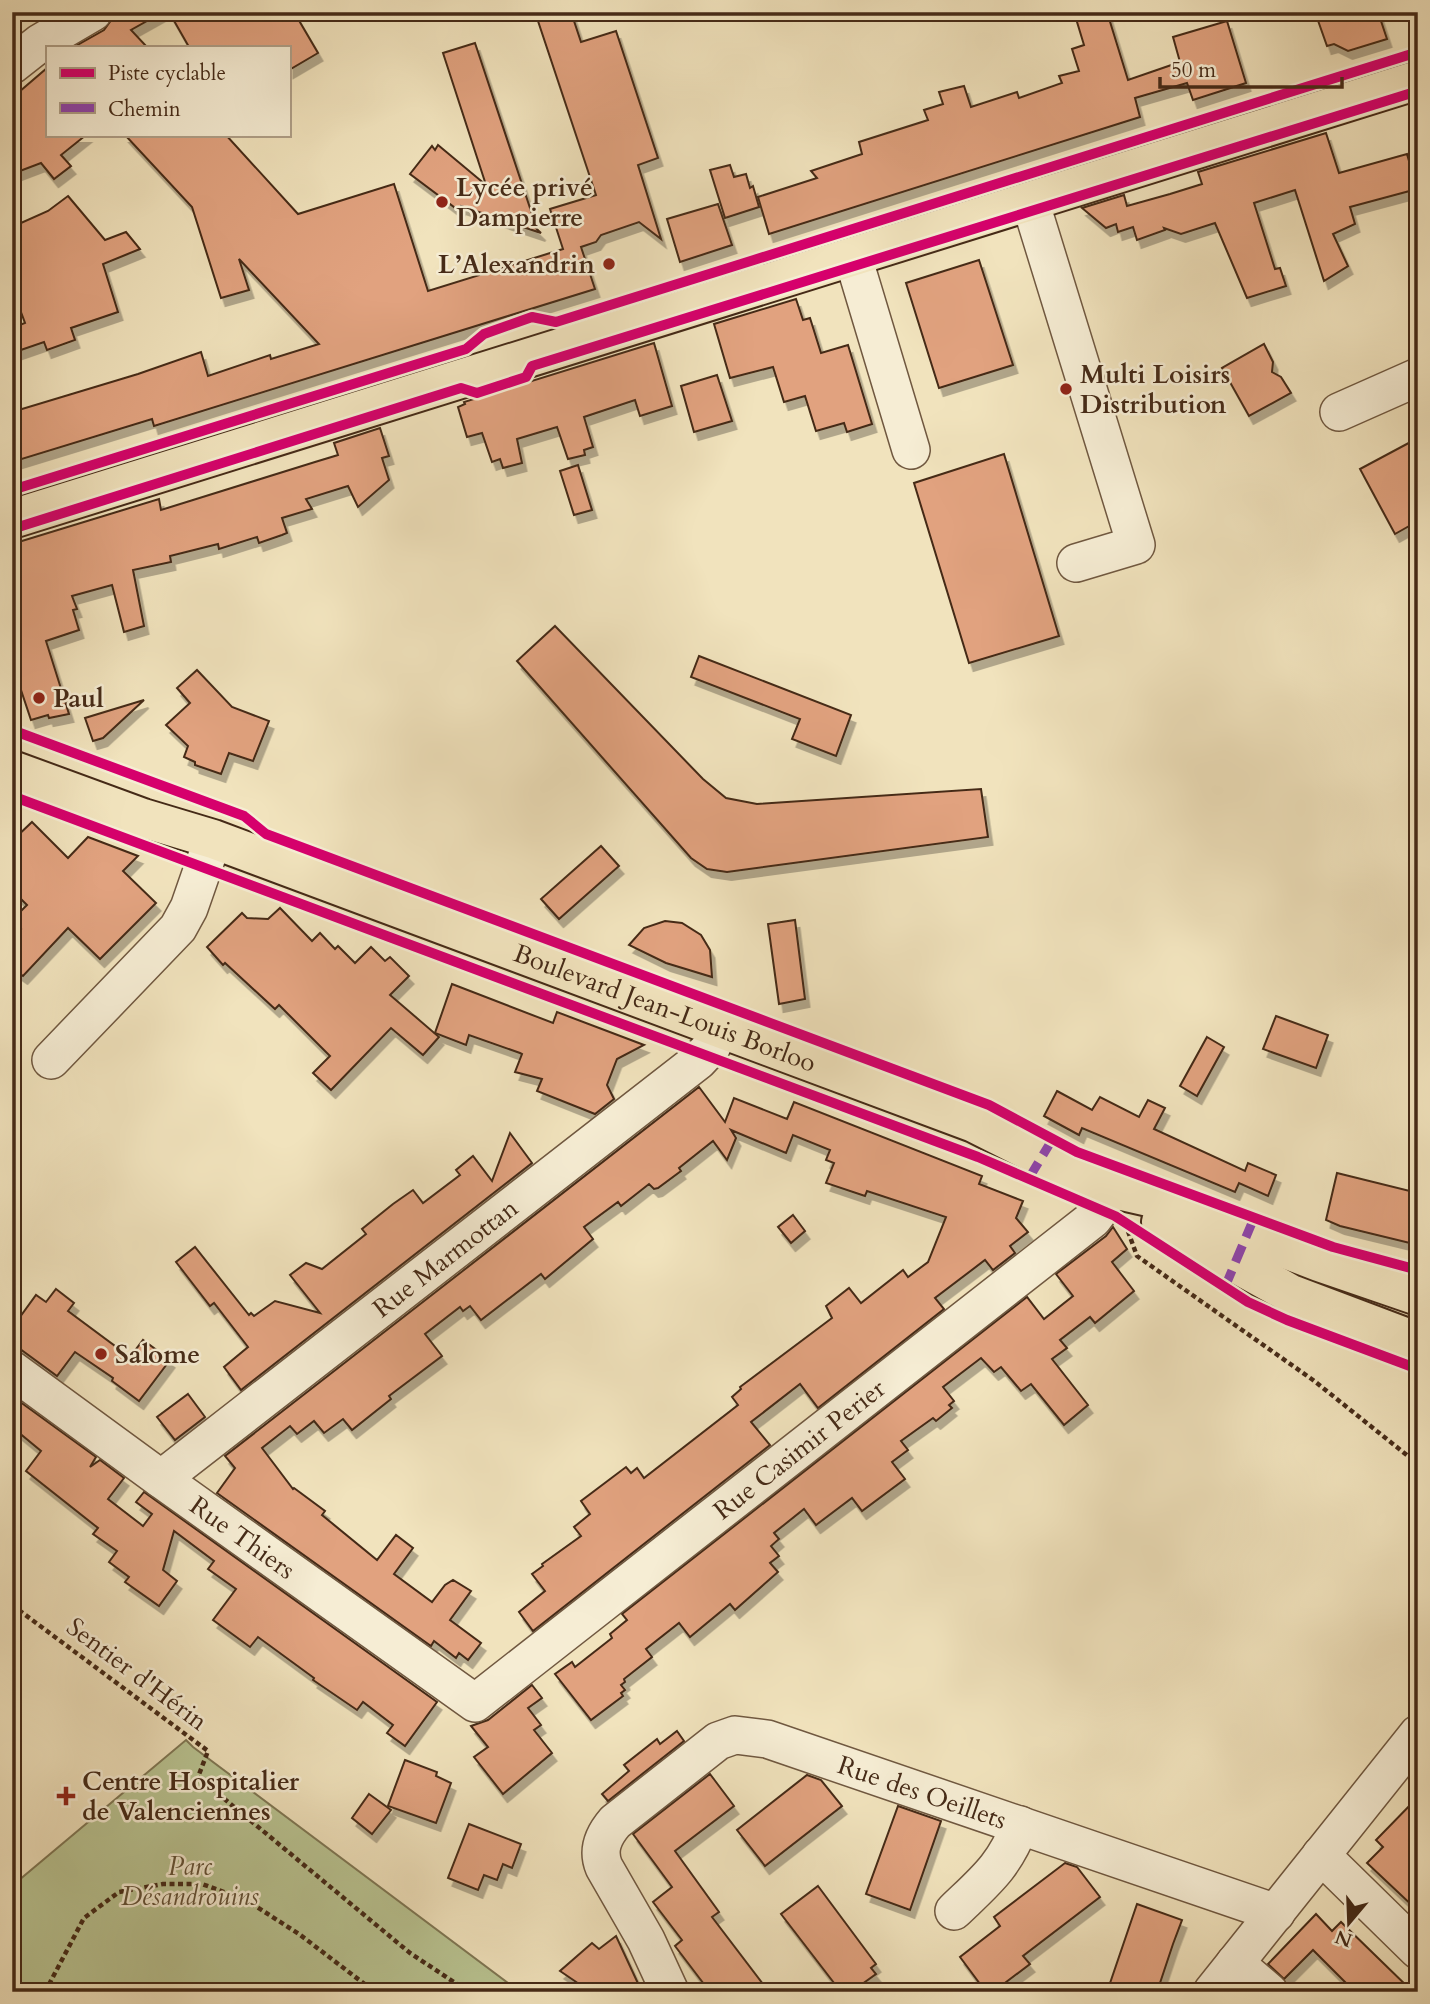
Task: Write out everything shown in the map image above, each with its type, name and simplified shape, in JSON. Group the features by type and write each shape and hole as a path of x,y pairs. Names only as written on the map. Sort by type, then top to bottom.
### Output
{"main road":[{"path":"12,500 1418,61"},
{"path":"12,519 1418,80"},
{"name":"Boulevard Jean-Louis Borloo","path":"12,752 161,808 213,839"},
{"name":"Boulevard Jean-Louis Borloo","path":"12,770 155,822 213,839 974,1123 1066,1171 1112,1206 1138,1209 1274,1286 1418,1342"},
{"name":"Boulevard Jean-Louis Borloo","path":"1112,1206 1153,1198 1286,1250 1418,1296"}],"street":[{"path":"12,65 40,43 93,12"},
{"path":"1030,201 1136,545 1076,563"},
{"path":"853,257 911,450"},
{"path":"1339,412 1418,377"},
{"path":"51,1060 178,928 189,908 213,839"},
{"name":"Rue Marmottan","path":"161,1479 698,1060 712,1046 720,1028"},
{"name":"Rue Casimir Perier","path":"475,1703 1112,1206"},
{"name":"Rue Thiers","path":"12,1370 475,1703"},
{"path":"1212,1992 1418,1734"},
{"name":"Rue des Oeillets","path":"670,1992 642,1932 604,1867 600,1848 615,1822 718,1741 735,1735 767,1739 1276,1913"},
{"path":"954,1911 1002,1864 1020,1825"},
{"path":"1321,1855 1418,1950"},
{"path":"1235,1963 1269,1992"}],"path":[{"path":"1112,1206 1136,1229"},
{"path":"1112,1206 1137,1255 1313,1380 1418,1464"},
{"path":"45,1992 84,1918 119,1892 163,1884 202,1884 246,1900 299,1934 375,1992"}],"green space":[{"name":"Parc Désandrouins","path":"186,1740 520,1992 12,1992 12,1886"}],"building":[{"path":"124,12 163,12 131,30 146,46 76,46 104,30 112,19"},
{"path":"169,12 294,12 318,53 290,69 290,46 188,46"},
{"path":"535,12 571,12 581,42 616,31 658,158 638,165 661,239 639,222 601,235 596,242 581,247 595,289 154,426 152,419 12,462 12,412 201,352 208,376 270,355 271,359 319,344 239,259 249,290 221,298 192,207 126,136 227,136 298,214 394,184 428,291 563,249 550,209 596,195"},
{"path":"1074,12 1107,12 1128,80 1180,62 1173,37 1227,21 1246,83 1193,100 1187,83 1135,98 1140,117 769,234 758,197 817,178 811,171 862,154 859,142 928,120 924,110 943,104 939,92 964,86 971,107 1017,92 1019,98 1062,83 1059,76 1079,71 1072,49 1084,45"},
{"path":"1315,12 1378,12 1387,39 1348,51 1334,44 1327,46"},
{"path":"475,43 533,217 526,219 541,233 461,206 458,210 410,174 432,146 435,150 438,145 486,185 443,53"},
{"path":"46,69 46,136 85,136 61,155 71,166 54,179 41,163 12,174 12,98"},
{"path":"1326,133 1339,173 1407,154 1417,189 1350,207 1355,224 1333,234 1348,266 1324,281 1295,190 1254,203 1275,269 1280,268 1286,286 1247,298 1215,223 1181,234 1164,228 1165,230 1137,240 1133,227 1118,232 1116,224 1106,228 1082,208 1124,195 1127,206 1170,194 1202,184 1198,172"},
{"path":"730,165 734,177 746,174 750,188 753,186 759,207 725,218 710,170"},
{"path":"68,196 105,240 126,232 140,249 103,264 118,312 71,328 75,340 47,350 44,342 12,353 12,328 25,323 12,288 12,227 48,211"},
{"path":"718,204 732,245 680,262 667,219"},
{"path":"979,260 1013,365 939,388 906,283"},
{"path":"796,299 803,320 810,318 821,353 848,345 872,424 847,432 844,423 816,431 805,396 784,402 773,367 730,378 714,324"},
{"path":"654,343 672,406 640,416 635,400 584,417 593,447 584,450 585,455 568,459 557,427 517,439 522,463 503,468 500,459 492,462 482,433 467,437 458,407 465,404 464,402"},
{"path":"1264,344 1273,362 1272,372 1281,377 1291,393 1249,416 1222,368"},
{"path":"717,375 732,421 694,432 681,386"},
{"path":"380,428 389,456 382,458 389,480 358,507 348,486 306,499 312,509 282,518 287,533 282,535 259,543 257,537 219,549 218,544 170,556 171,562 133,570 144,626 124,632 112,585 72,596 77,609 73,610 79,630 46,641 69,714 49,718 48,715 31,720 12,663 12,544 159,499 161,510 338,455 334,443"},
{"path":"1418,438 1418,521 1395,534 1360,469"},
{"path":"1004,454 1059,636 969,663 914,483"},
{"path":"578,465 592,510 574,515 560,471"},
{"path":"555,626 703,779 726,798 757,804 981,789 988,837 727,872 707,869 691,858 517,661"},
{"path":"699,656 851,715 836,756 792,739 800,719 691,677"},
{"path":"197,670 232,707 269,721 253,761 229,753 221,774 195,765 195,762 184,757 188,746 166,725 190,703 177,688"},
{"path":"144,700 103,738 93,741 85,718"},
{"path":"32,822 68,858 88,837 138,856 123,871 156,903 100,959 68,928 23,976 12,968 12,939 21,929 12,920 27,905 12,890 12,841"},
{"path":"601,846 619,866 559,919 541,899"},
{"path":"280,908 312,941 320,933 335,949 338,946 355,963 371,947 385,961 390,957 409,976 390,995 439,1037 423,1055 391,1028 331,1090 313,1073 330,1056 279,1005 275,1009 225,963 223,965 207,947 242,913 247,918 268,919"},
{"path":"795,920 805,999 779,1004 768,924"},
{"path":"665,921 682,923 701,935 710,950 712,977 666,963 629,945 644,928"},
{"path":"452,984 553,1023 557,1012 644,1045 617,1059 607,1085 614,1099 595,1114 537,1091 542,1079 515,1072 522,1054 469,1035 466,1045 435,1033"},
{"path":"1276,1016 1328,1035 1316,1068 1263,1049"},
{"path":"1207,1037 1224,1047 1197,1096 1180,1086"},
{"path":"699,1087 725,1122 734,1098 787,1119 794,1102 982,1176 979,1184 1023,1201 1016,1218 1028,1232 1010,1246 1015,1253 993,1270 985,1260 935,1298 944,1309 818,1408 800,1384 751,1422 770,1445 533,1631 519,1612 545,1591 532,1574 581,1536 574,1527 590,1514 581,1501 626,1467 631,1473 637,1468 644,1478 738,1405 732,1397 740,1387 832,1318 826,1306 849,1288 861,1303 903,1270 908,1277 928,1262 946,1217 867,1191 865,1196 826,1183 834,1163 826,1160 830,1150 793,1135 786,1153 731,1130 736,1138 727,1160 713,1141 658,1188 654,1189 649,1184 621,1206 618,1202 584,1227 593,1239 545,1279 541,1274 481,1320 470,1306 463,1311 460,1307 425,1334 442,1356 389,1396 391,1399 352,1430 343,1419 324,1433 314,1421 297,1434 290,1426 262,1448 293,1489 325,1511 322,1515 377,1560 396,1535 413,1548 394,1574 432,1602 445,1585 453,1580 471,1591 450,1620 481,1643 468,1660 459,1653 456,1658 434,1641 431,1646 217,1493 235,1468 225,1456"},
{"path":"1057,1091 1092,1110 1100,1097 1139,1117 1148,1100 1165,1108 1154,1129 1245,1171 1248,1163 1276,1175 1268,1196 1239,1183 1235,1192 1082,1128 1079,1135 1044,1116"},
{"path":"510,1133 532,1163 241,1390 224,1367 248,1347 214,1303 210,1306 176,1262 195,1247 249,1315 251,1313 254,1316 275,1301 320,1313 290,1275 306,1263 322,1269 366,1234 362,1229 393,1204 413,1190 423,1203 460,1175 456,1170 473,1156 492,1181"},
{"path":"1337,1173 1418,1193 1418,1245 1340,1226 1326,1220"},
{"path":"793,1215 805,1231 791,1243 778,1227"},
{"path":"1113,1227 1127,1249 1112,1262 1134,1291 1095,1323 1090,1317 1060,1340 1067,1348 1052,1359 1088,1405 1064,1425 1031,1384 1021,1391 1001,1367 994,1372 981,1358 943,1387 954,1401 949,1405 952,1408 936,1421 933,1418 901,1441 908,1450 892,1462 905,1479 862,1511 852,1498 816,1525 804,1509 774,1533 779,1539 771,1546 779,1556 770,1563 778,1572 735,1610 730,1604 690,1637 679,1623 646,1649 652,1657 624,1679 625,1682 621,1685 625,1690 621,1693 623,1696 591,1720 555,1674 572,1662 575,1667 612,1638 610,1634 627,1620 622,1614 1027,1297 1044,1319 1073,1296 1056,1274 1106,1236"},
{"path":"56,1289 74,1303 68,1311 130,1357 143,1340 170,1360 139,1401 112,1381 113,1378 75,1352 57,1376 12,1343 12,1328 36,1295 46,1302"},
{"path":"188,1394 205,1417 175,1440 157,1417"},
{"path":"12,1396 96,1457 90,1467 100,1460 124,1478 108,1499 143,1526 152,1514 136,1502 144,1492 437,1702 405,1746 387,1733 393,1725 363,1702 357,1710 258,1637 250,1647 213,1620 236,1589 208,1569 214,1561 174,1531 163,1570 177,1581 159,1606 125,1582 129,1577 109,1562 117,1551 93,1534 98,1528 26,1471 41,1451 12,1427"},
{"path":"532,1685 542,1698 528,1708 541,1725 534,1730 552,1753 503,1794 474,1757 488,1747 471,1726 488,1720"},
{"path":"677,1731 684,1741 608,1801 602,1794 629,1771 624,1765 657,1739 660,1744"},
{"path":"405,1760 437,1772 436,1776 451,1783 436,1823 388,1806"},
{"path":"710,1774 734,1806 675,1851 719,1912 712,1917 769,1992 710,1992 675,1946 682,1940 653,1902 672,1887 633,1834"},
{"path":"807,1775 821,1780 842,1806 765,1866 737,1830"},
{"path":"369,1794 391,1810 372,1834 352,1818"},
{"path":"1418,1797 1418,1911 1367,1863 1383,1847 1376,1840"},
{"path":"898,1806 941,1821 910,1910 866,1894"},
{"path":"469,1824 521,1844 512,1868 503,1864 497,1880 484,1875 478,1890 448,1878"},
{"path":"1065,1863 1077,1867 1100,1897 1023,1956 1030,1964 993,1992 986,1992 960,1957 1000,1926 994,1917"},
{"path":"818,1886 876,1964 871,1968 876,1974 851,1992 841,1992 781,1914"},
{"path":"1137,1904 1182,1920 1157,1992 1107,1992"},
{"path":"1316,1914 1332,1931 1341,1922 1413,1992 1355,1992 1313,1950 1284,1979 1268,1964"},
{"path":"616,1936 642,1992 591,1992 560,1971 592,1943 599,1949"}],"marked path":[{"path":"1029,1178 1052,1140"},
{"path":"1225,1287 1254,1218"}],"cycle path":[{"path":"12,490 466,349 484,334 532,317 556,322 1418,52"},
{"path":"12,529 461,388 477,393 526,377 532,366 1418,91"},
{"path":"12,730 244,816 266,834 989,1105 1077,1152 1333,1247 1418,1270"},
{"path":"12,796 978,1157 1115,1216 1248,1302 1287,1320 1418,1369"}],"place":[{"name":"Lycée privé Dampierre","path":"442,202"},
{"name":"L’Alexandrin","path":"609,264"},
{"name":"Multi Loisirs Distribution","path":"1066,389"},
{"name":"Paul","path":"39,698"},
{"name":"Salome","path":"101,1354"},
{"name":"Centre Hospitalier de Valenciennes","path":"66,1796"}]}
